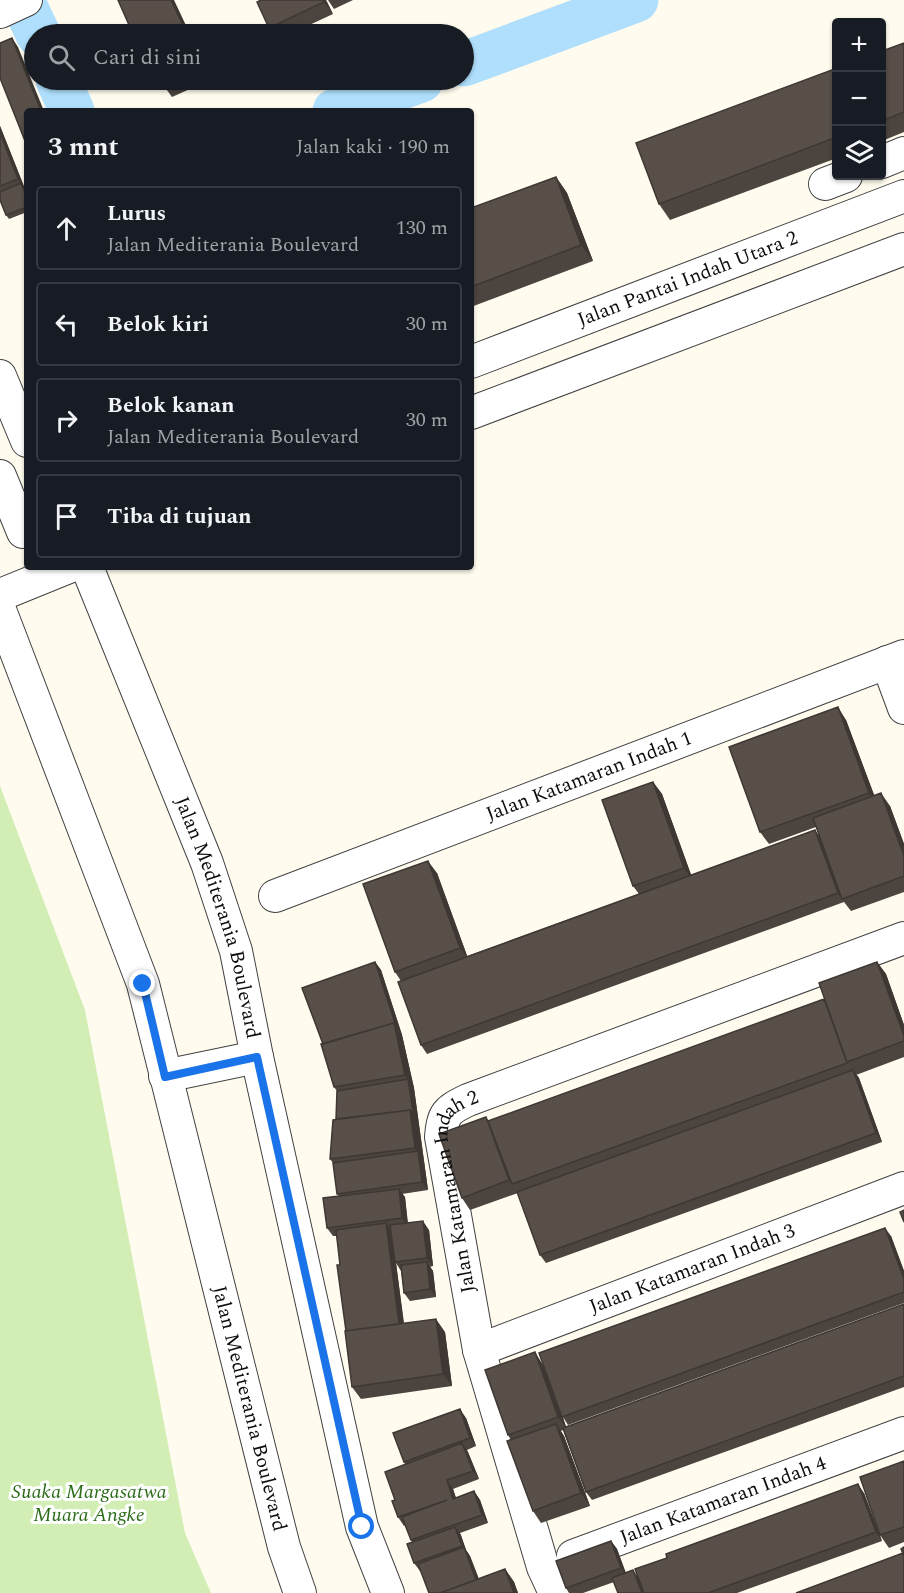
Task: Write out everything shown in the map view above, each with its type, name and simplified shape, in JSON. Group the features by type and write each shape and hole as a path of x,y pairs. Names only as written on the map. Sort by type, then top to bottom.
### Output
{"street":[{"path":"0,12 26,0"},
{"path":"886,160 904,153"},
{"name":"Jalan Pantai Indah Utara 2","path":"474,361 904,196"},
{"path":"474,412 904,249"},
{"path":"0,376 24,434"},
{"path":"0,476 19,534"},
{"path":"0,595 62,570"},
{"name":"Jalan Mediterania Boulevard","path":"88,570 207,863 236,951 257,1057 362,1527 388,1593"},
{"name":"Jalan Mediterania Boulevard","path":"0,610 143,984 281,1536 300,1593"},
{"path":"896,659 904,708"},
{"name":"Jalan Katamaran Indah 1","path":"275,896 896,659"},
{"name":"Jalan Katamaran Indah 2","path":"549,1580 479,1350 441,1137 442,1122 446,1114 452,1108 468,1100 904,938"},
{"path":"165,1077 257,1057"},
{"name":"Jalan Katamaran Indah 3","path":"479,1350 904,1188"},
{"name":"Jalan Katamaran Indah 4","path":"549,1580 904,1433"}],"green space":[{"name":"Suaka Margasatwa Muara Angke","path":"0,786 85,1010 185,1533 211,1593 0,1593"}],"building":[{"path":"118,0 171,0 182,24 129,24"},
{"path":"261,0 323,0 324,2 277,24 267,24 257,2"},
{"path":"12,38 24,68 24,90 33,90 40,108 24,108 24,138 0,78 0,43"},
{"path":"904,43 904,112 886,119 886,72 886,50"},
{"path":"832,70 832,139 659,204 636,143"},
{"path":"0,133 18,179 0,186"},
{"path":"556,177 581,245 474,286 474,207"},
{"path":"21,183 24,190 24,208 6,215 0,200 0,192"},
{"path":"838,707 869,793 760,832 729,747"},
{"path":"653,782 684,868 633,886 602,800"},
{"path":"881,793 904,856 904,876 842,899 813,818"},
{"path":"815,830 838,893 421,1045 398,982"},
{"path":"428,861 460,948 395,972 363,884"},
{"path":"375,962 396,1026 394,1023 323,1044 302,988"},
{"path":"877,962 904,1041 847,1062 819,983"},
{"path":"824,999 847,1063 512,1184 488,1121"},
{"path":"394,1023 405,1075 334,1087 321,1044"},
{"path":"853,1070 876,1133 540,1255 517,1192"},
{"path":"408,1079 413,1113 410,1110 336,1119 337,1091"},
{"path":"410,1110 415,1148 330,1159 333,1120"},
{"path":"486,1117 509,1180 462,1198 439,1134"},
{"path":"418,1151 422,1182 337,1194 333,1163"},
{"path":"399,1189 402,1218 327,1228 323,1198"},
{"path":"904,1210 904,1222 900,1212"},
{"path":"423,1221 427,1258 395,1262 390,1225"},
{"path":"386,1223 399,1324 346,1331 337,1265 340,1265 336,1230"},
{"path":"885,1228 904,1279 904,1292 562,1417 539,1353"},
{"path":"427,1262 430,1289 404,1293 401,1265"},
{"path":"904,1304 904,1376 586,1492 563,1428"},
{"path":"436,1319 443,1374 352,1387 345,1331"},
{"path":"535,1352 558,1417 508,1435 485,1370"},
{"path":"460,1409 470,1438 404,1462 393,1433"},
{"path":"556,1424 581,1493 533,1511 507,1441"},
{"path":"462,1443 473,1471 447,1480 453,1499 474,1491 482,1515 411,1540 402,1517 447,1500 398,1517 392,1501 395,1500 385,1472"},
{"path":"904,1461 904,1527 880,1535 860,1477"},
{"path":"858,1484 876,1532 708,1593 644,1593 635,1569 667,1558 666,1554"},
{"path":"455,1527 462,1546 414,1563 407,1544"},
{"path":"611,1541 621,1568 566,1588 556,1561"},
{"path":"464,1547 476,1580 440,1593 429,1593 418,1564"},
{"path":"903,1553 904,1593 796,1593"},
{"path":"505,1569 514,1593 440,1593"},
{"path":"633,1570 642,1593 618,1593 612,1578"}],"waterway":[{"path":"22,0 33,24"},
{"path":"474,60 636,0"},
{"path":"63,90 71,108"},
{"path":"343,108 393,90"}],"route":[{"path":"143,984 165,1077 257,1057 362,1527"}]}
